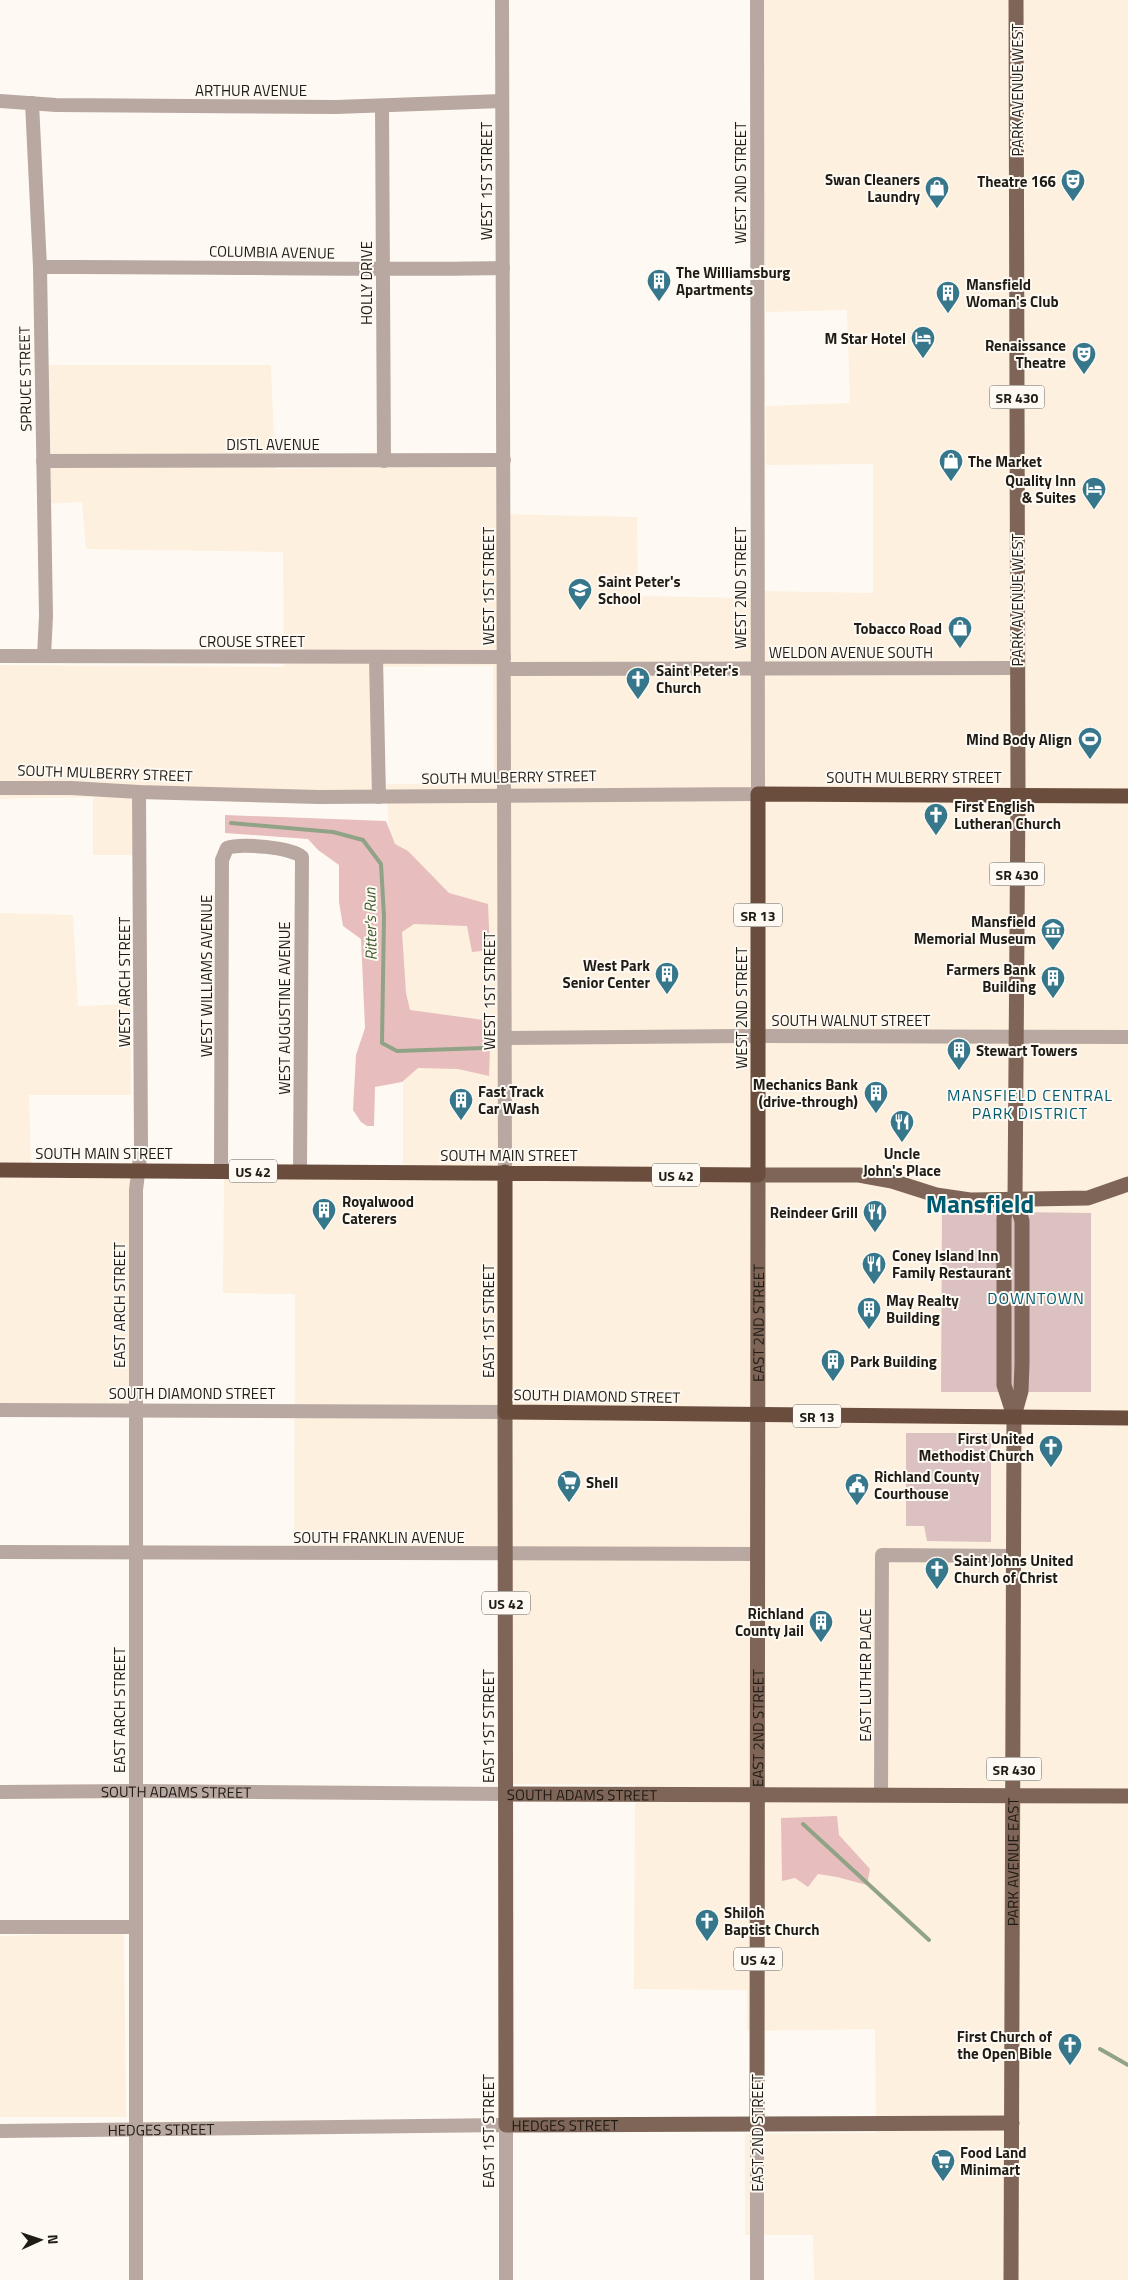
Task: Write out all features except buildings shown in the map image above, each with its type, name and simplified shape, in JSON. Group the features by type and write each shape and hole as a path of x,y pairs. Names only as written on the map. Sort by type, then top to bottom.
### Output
{"highway":[{"name":"SOUTH MULBERRY STREET","path":"758,794 1128,796"},
{"name":"WEST 2ND STREET","path":"758,794 758,1175"},
{"name":"SOUTH MAIN STREET","path":"0,1170 758,1175"},
{"name":"EAST 1ST STREET","path":"505,1172 505,1412"},
{"name":"SOUTH DIAMOND STREET","path":"505,1412 758,1416 1014,1416"},
{"name":"SR 13","path":"1014,1416 1128,1418"}],"main road":[{"name":"PARK AVENUE WEST","path":"1015,1199 1018,795 1016,0"},
{"name":"SOUTH MAIN STREET","path":"758,1175 859,1175 886,1180 929,1194 952,1198 1088,1198 1128,1184"},
{"name":"EAST 2ND STREET","path":"757,2124 758,1175"},
{"name":"PARK AVENUE EAST","path":"1011,2280 1014,1416 1021,1390 1022,1364 1022,1221 1015,1199"},
{"name":"EAST 1ST STREET","path":"505,1412 506,2125"},
{"name":"SOUTH ADAMS STREET","path":"506,1794 1128,1796"},
{"name":"HEDGES STREET","path":"506,2125 1012,2123"}],"street":[{"name":"WEST 1ST STREET","path":"502,0 505,1172"},
{"name":"WEST 2ND STREET","path":"757,0 758,794"},
{"name":"ARTHUR AVENUE","path":"0,101 75,105 382,106 502,102"},
{"name":"SPRUCE STREET","path":"32,102 40,267 46,616 44,656"},
{"name":"HOLLY DRIVE","path":"382,106 384,461"},
{"name":"COLUMBIA AVENUE","path":"40,267 186,266 382,270 503,268"},
{"name":"DISTL AVENUE","path":"43,461 504,460"},
{"name":"CROUSE STREET","path":"0,656 376,658 504,663"},
{"path":"376,658 379,797"},
{"name":"WELDON AVENUE SOUTH","path":"504,663 758,668 1017,668"},
{"name":"SOUTH MULBERRY STREET","path":"0,788 71,788 139,792 379,797 758,794"},
{"name":"WEST ARCH STREET","path":"138,1171 141,1149 139,792"},
{"name":"WEST WILLIAMS AVENUE","path":"221,1171 222,860 227,848 236,844 293,852"},
{"name":"WEST AUGUSTINE AVENUE","path":"293,852 302,857 300,1171"},
{"name":"SOUTH WALNUT STREET","path":"505,1038 758,1036 1128,1037"},
{"name":"EAST ARCH STREET","path":"136,2280 135,1410 136,1190 138,1171"},
{"name":"SOUTH DIAMOND STREET","path":"0,1410 505,1412"},
{"name":"SOUTH FRANKLIN AVENUE","path":"0,1552 758,1554"},
{"name":"EAST LUTHER PLACE","path":"882,1795 882,1555 1014,1556"},
{"name":"SOUTH ADAMS STREET","path":"0,1792 135,1791 506,1794"},
{"path":"0,1927 135,1927"},
{"name":"EAST 2ND STREET","path":"756,2280 757,2124"},
{"name":"HEDGES STREET","path":"0,2131 506,2125"},
{"name":"EAST 1ST STREET","path":"506,2125 506,2280"}],"shaded area":[{"path":"760,0 1128,0 1128,2280 814,2280 813,2235 745,2235 745,2134 876,2133 875,2029 747,2031 747,1990 634,1989 635,1785 497,1784 498,1559 294,1560 295,1294 223,1293 224,1173 403,1175 403,1034 386,784 494,783 493,666 370,667 373,795 139,792 134,855 93,855 93,797 0,799 0,665 284,667 283,552 86,549 82,502 40,504 38,365 271,365 275,469 500,465 501,514 637,517 638,596 754,598 755,591 873,593 873,464 766,465 766,406 850,403 847,310 766,312"},
{"path":"225,815 386,821 395,844 408,851 449,893 488,904 490,950 472,952 467,926 414,924 402,932 406,993 410,1010 491,1021 489,1076 458,1069 418,1068 402,1082 375,1087 374,1126 367,1126 361,1122 353,1110 356,1055 365,1028 361,939 343,926 339,902 339,865 318,850 308,839 225,833"},
{"path":"0,913 73,915 78,1006 131,1004 131,1095 29,1095 31,1166 130,1166 130,1408 0,1408"},
{"path":"942,1211 1091,1213 1091,1392 941,1392"},
{"path":"906,1433 991,1433 991,1542 927,1541 924,1526 906,1526"},
{"path":"837,1816 839,1835 870,1869 867,1885 818,1874 808,1887 795,1878 782,1881 781,1818"},
{"path":"124,1932 126,2117 0,2117 0,1936"}],"waterway":[{"name":"Ritter's Run","path":"231,823 333,832 363,840 381,864 384,916 382,1043 397,1051 484,1048"},
{"path":"803,1824 929,1940"},
{"name":"Ritter's Run","path":"1100,2049 1128,2065"}],"place":[{"name":"Theatre 166","path":"1073,202"},
{"name":"Swan Cleaners Laundry","path":"937,209"},
{"name":"The Williamsburg Apartments","path":"659,302"},
{"name":"Mansfield Woman's Club","path":"948,314"},
{"name":"M Star Hotel","path":"923,359"},
{"name":"Renaissance Theatre","path":"1084,375"},
{"name":"The Market","path":"951,482"},
{"name":"Quality Inn & Suites","path":"1094,510"},
{"name":"Saint Peter's School","path":"580,611"},
{"name":"Tobacco Road","path":"960,649"},
{"name":"Saint Peter's Church","path":"638,700"},
{"name":"Mind Body Align","path":"1090,760"},
{"name":"First English Lutheran Church","path":"936,836"},
{"name":"Mansfield Memorial Museum","path":"1053,951"},
{"name":"West Park Senior Center","path":"667,995"},
{"name":"Farmers Bank Building","path":"1053,999"},
{"name":"Stewart Towers","path":"959,1071"},
{"name":"Mechanics Bank (drive-through)","path":"876,1114"},
{"name":"Fast Track Car Wash","path":"461,1121"},
{"name":"Uncle John's Place","path":"902,1143"},
{"name":"Royalwood Caterers","path":"324,1231"},
{"name":"Reindeer Grill","path":"875,1233"},
{"name":"Coney Island Inn Family Restaurant","path":"874,1285"},
{"name":"May Realty Building","path":"869,1330"},
{"name":"Park Building","path":"833,1382"},
{"name":"First United Methodist Church","path":"1051,1468"},
{"name":"Shell","path":"569,1503"},
{"name":"Richland County Courthouse","path":"857,1506"},
{"name":"Saint Johns United Church of Christ","path":"937,1590"},
{"name":"Richland County Jail","path":"821,1643"},
{"name":"Shiloh Baptist Church","path":"707,1942"},
{"name":"First Church of the Open Bible","path":"1070,2066"},
{"name":"Food Land Minimart","path":"943,2182"}],"district":[{"name":"MANSFIELD CENTRAL PARK DISTRICT","path":"1030,1104"},
{"name":"Mansfield","path":"980,1204"},
{"name":"DOWNTOWN","path":"1036,1298"}]}
